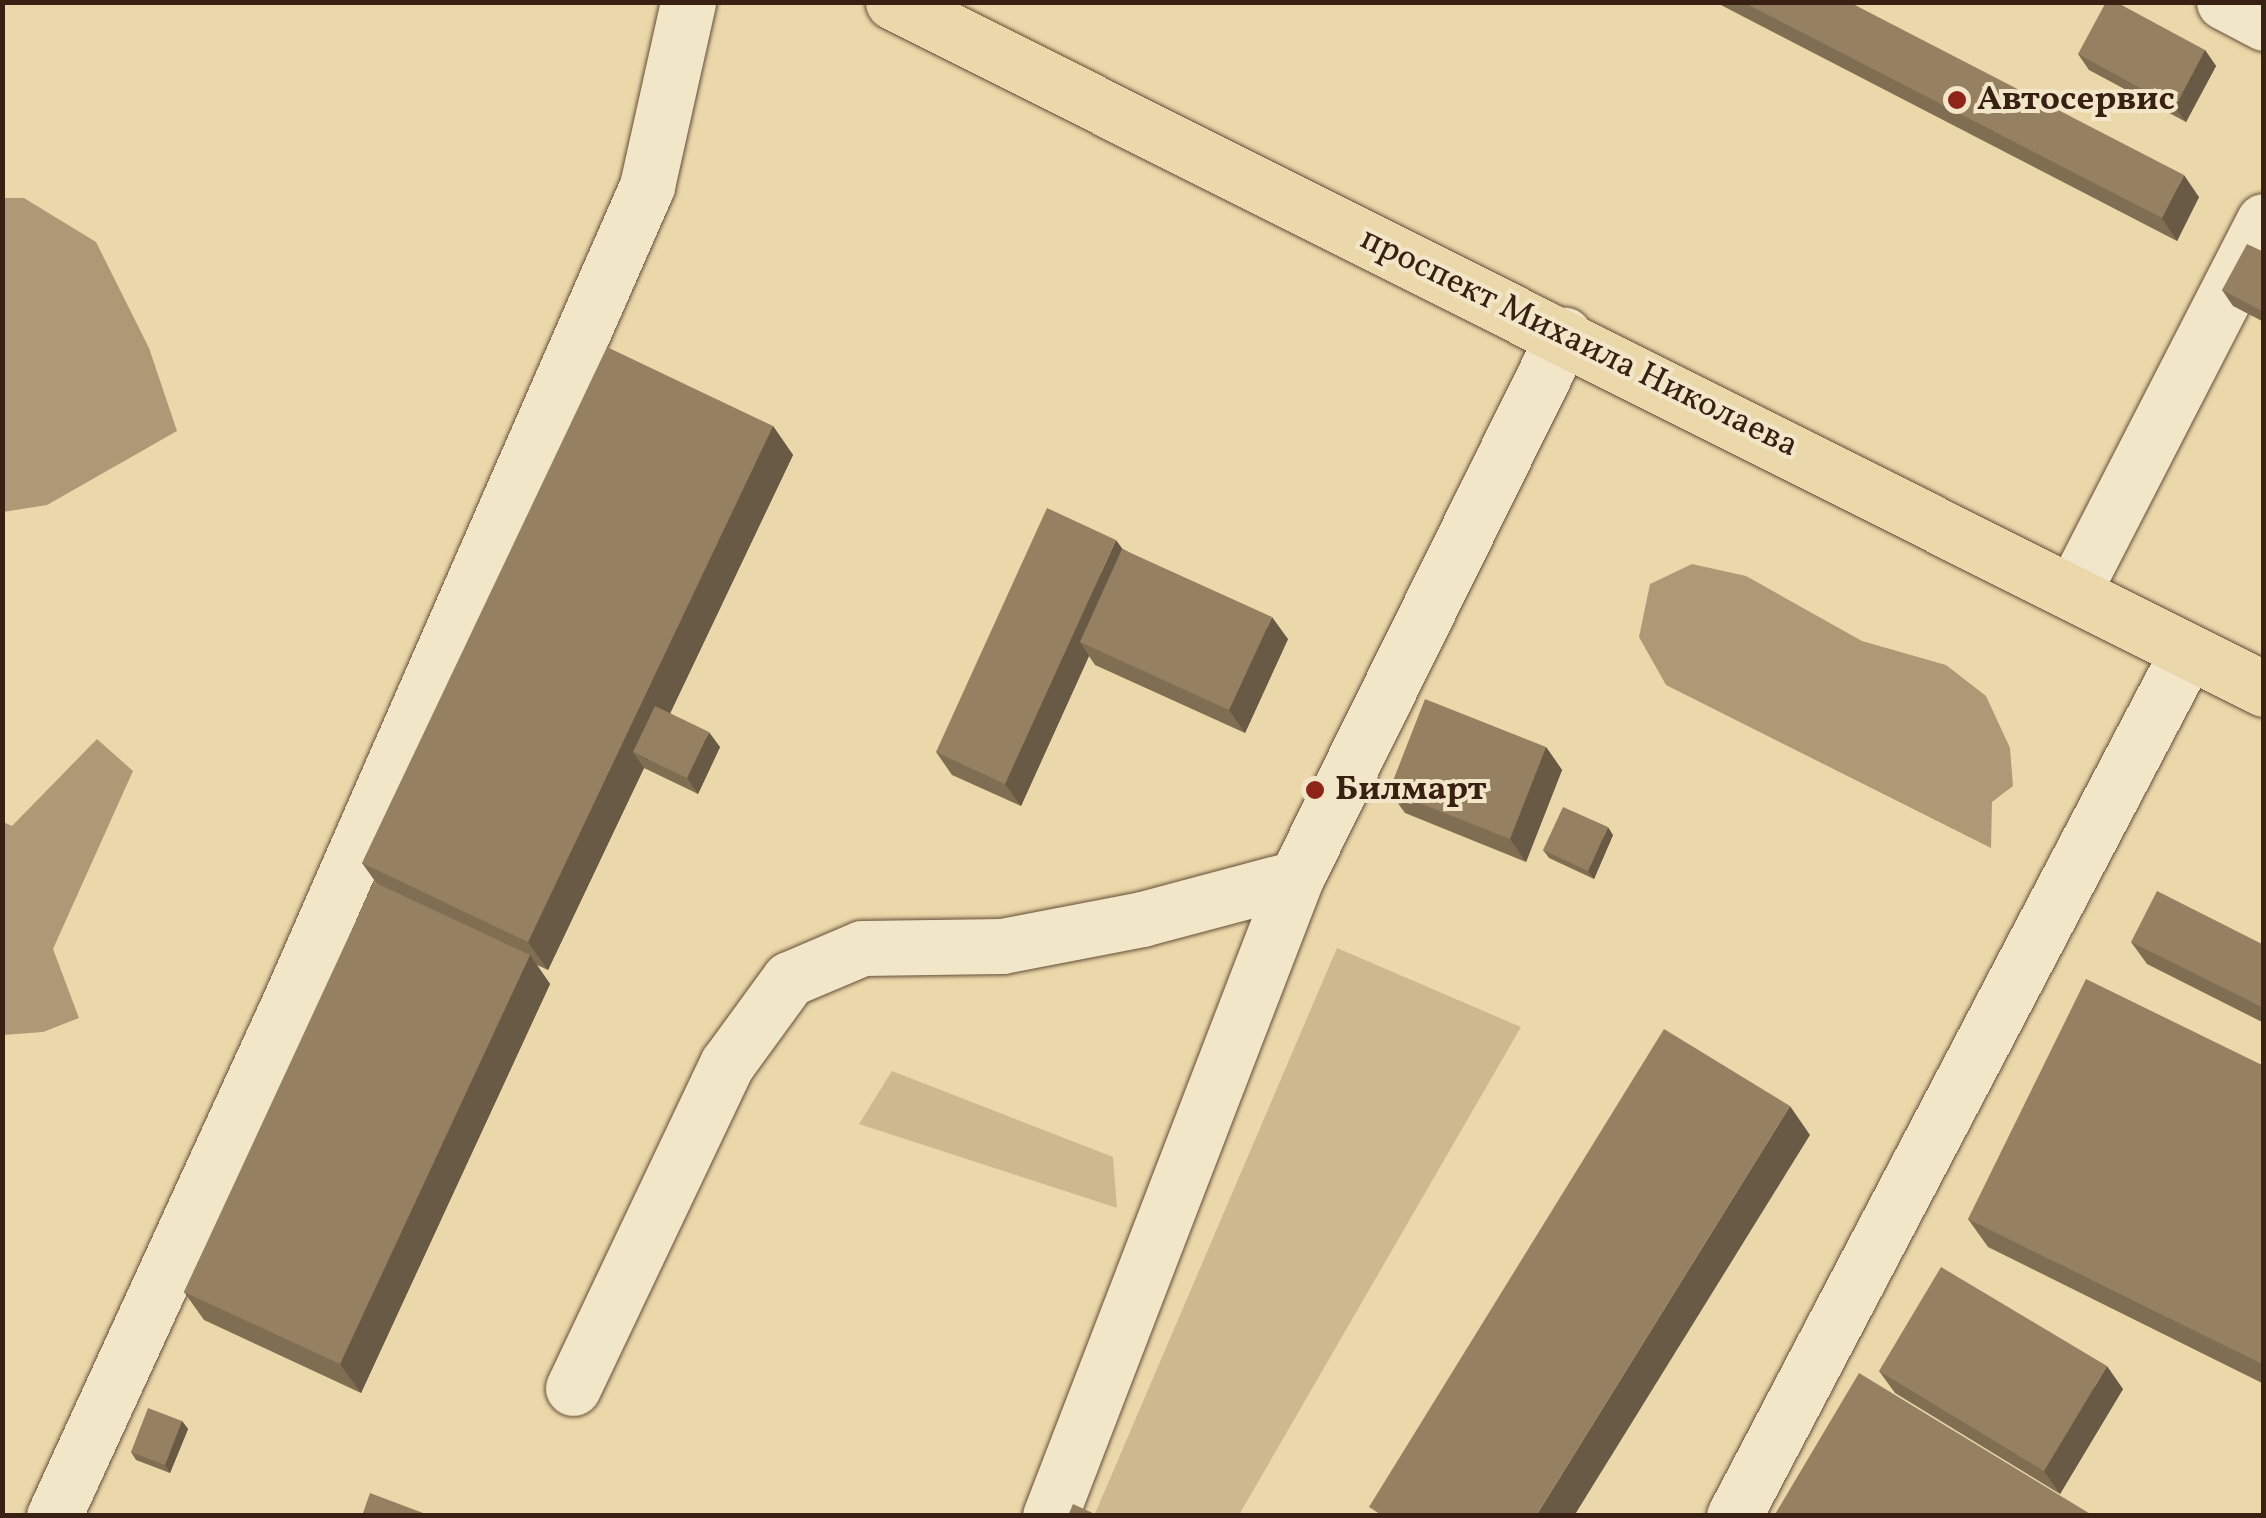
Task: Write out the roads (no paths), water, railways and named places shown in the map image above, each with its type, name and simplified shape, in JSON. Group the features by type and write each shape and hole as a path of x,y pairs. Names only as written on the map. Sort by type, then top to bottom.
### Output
{"main road":[{"name":"проспект Михаила Николаева","path":"893,2 2264,689"}],"street":[{"path":"54,1516 290,1000 647,186 688,2"},
{"path":"2224,2 2264,23"},
{"path":"2073,592 2262,228"},
{"path":"1050,1516 1296,878 1564,335"},
{"path":"1734,1516 2188,650"},
{"path":"572,1388 727,1064 788,979 862,948 1002,946 1142,920 1296,878"}],"place":[{"name":"Автосервис","path":"1957,100"},
{"name":"Билмарт","path":"1315,790"}]}
